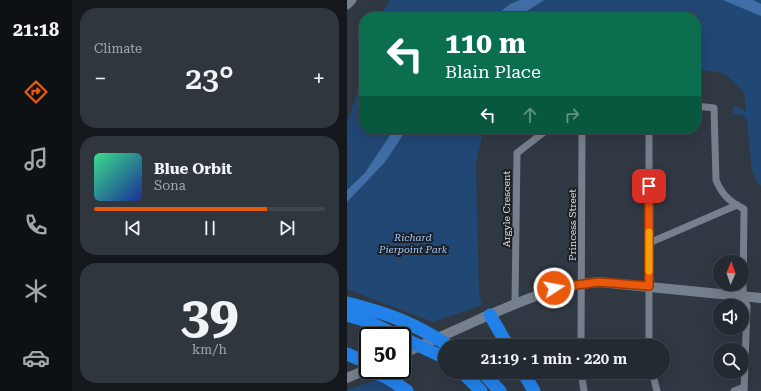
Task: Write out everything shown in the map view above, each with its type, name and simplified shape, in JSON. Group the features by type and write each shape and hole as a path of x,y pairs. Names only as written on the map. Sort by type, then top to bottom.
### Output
{"highway":[{"path":"347,298 395,316 423,329 438,339"},
{"path":"347,303 395,316"},
{"path":"490,314 504,339"},
{"path":"347,315 374,324 438,355"},
{"path":"347,354 359,362"},
{"path":"389,379 408,391"},
{"path":"398,379 408,391"},
{"path":"469,379 481,391"},
{"path":"489,379 500,391"},
{"path":"527,379 534,391"}],"main road":[{"path":"411,350 515,303 554,288 581,283 599,282 649,286 761,298"},
{"path":"347,378 359,372"}],"street":[{"path":"347,5 352,0"},
{"path":"701,107 714,108 716,180 720,190 727,200 744,209 743,296 747,306 745,389 734,391"},
{"name":"Argyle Crescent","path":"515,303 517,154 542,134"},
{"name":"Princess Street","path":"581,339 582,134"},
{"path":"649,134 649,339"},
{"path":"649,243 737,205"},
{"path":"582,379 584,391"},
{"path":"654,379 657,391"}],"green space":[{"path":"390,0 761,0 761,186 756,181 755,174 752,172 747,120 743,115 733,114 733,105 746,111 744,92 724,73 701,70 701,12 382,12"},
{"name":"Richard Pierpoint Park","path":"359,80 359,134 483,134 476,162 479,294 482,305 433,322 347,289 347,122 356,97"},
{"path":"378,379 393,391 347,391"}],"shaded area":[{"path":"520,0 544,0 526,12 500,12 510,4"},
{"path":"723,0 753,0 761,4 761,16"},
{"path":"391,134 404,134 385,162 347,202 347,190 365,173"}],"slow traffic":[{"path":"649,232 649,271"}],"route":[{"path":"554,288 581,283 599,282 649,286 649,186"}]}
